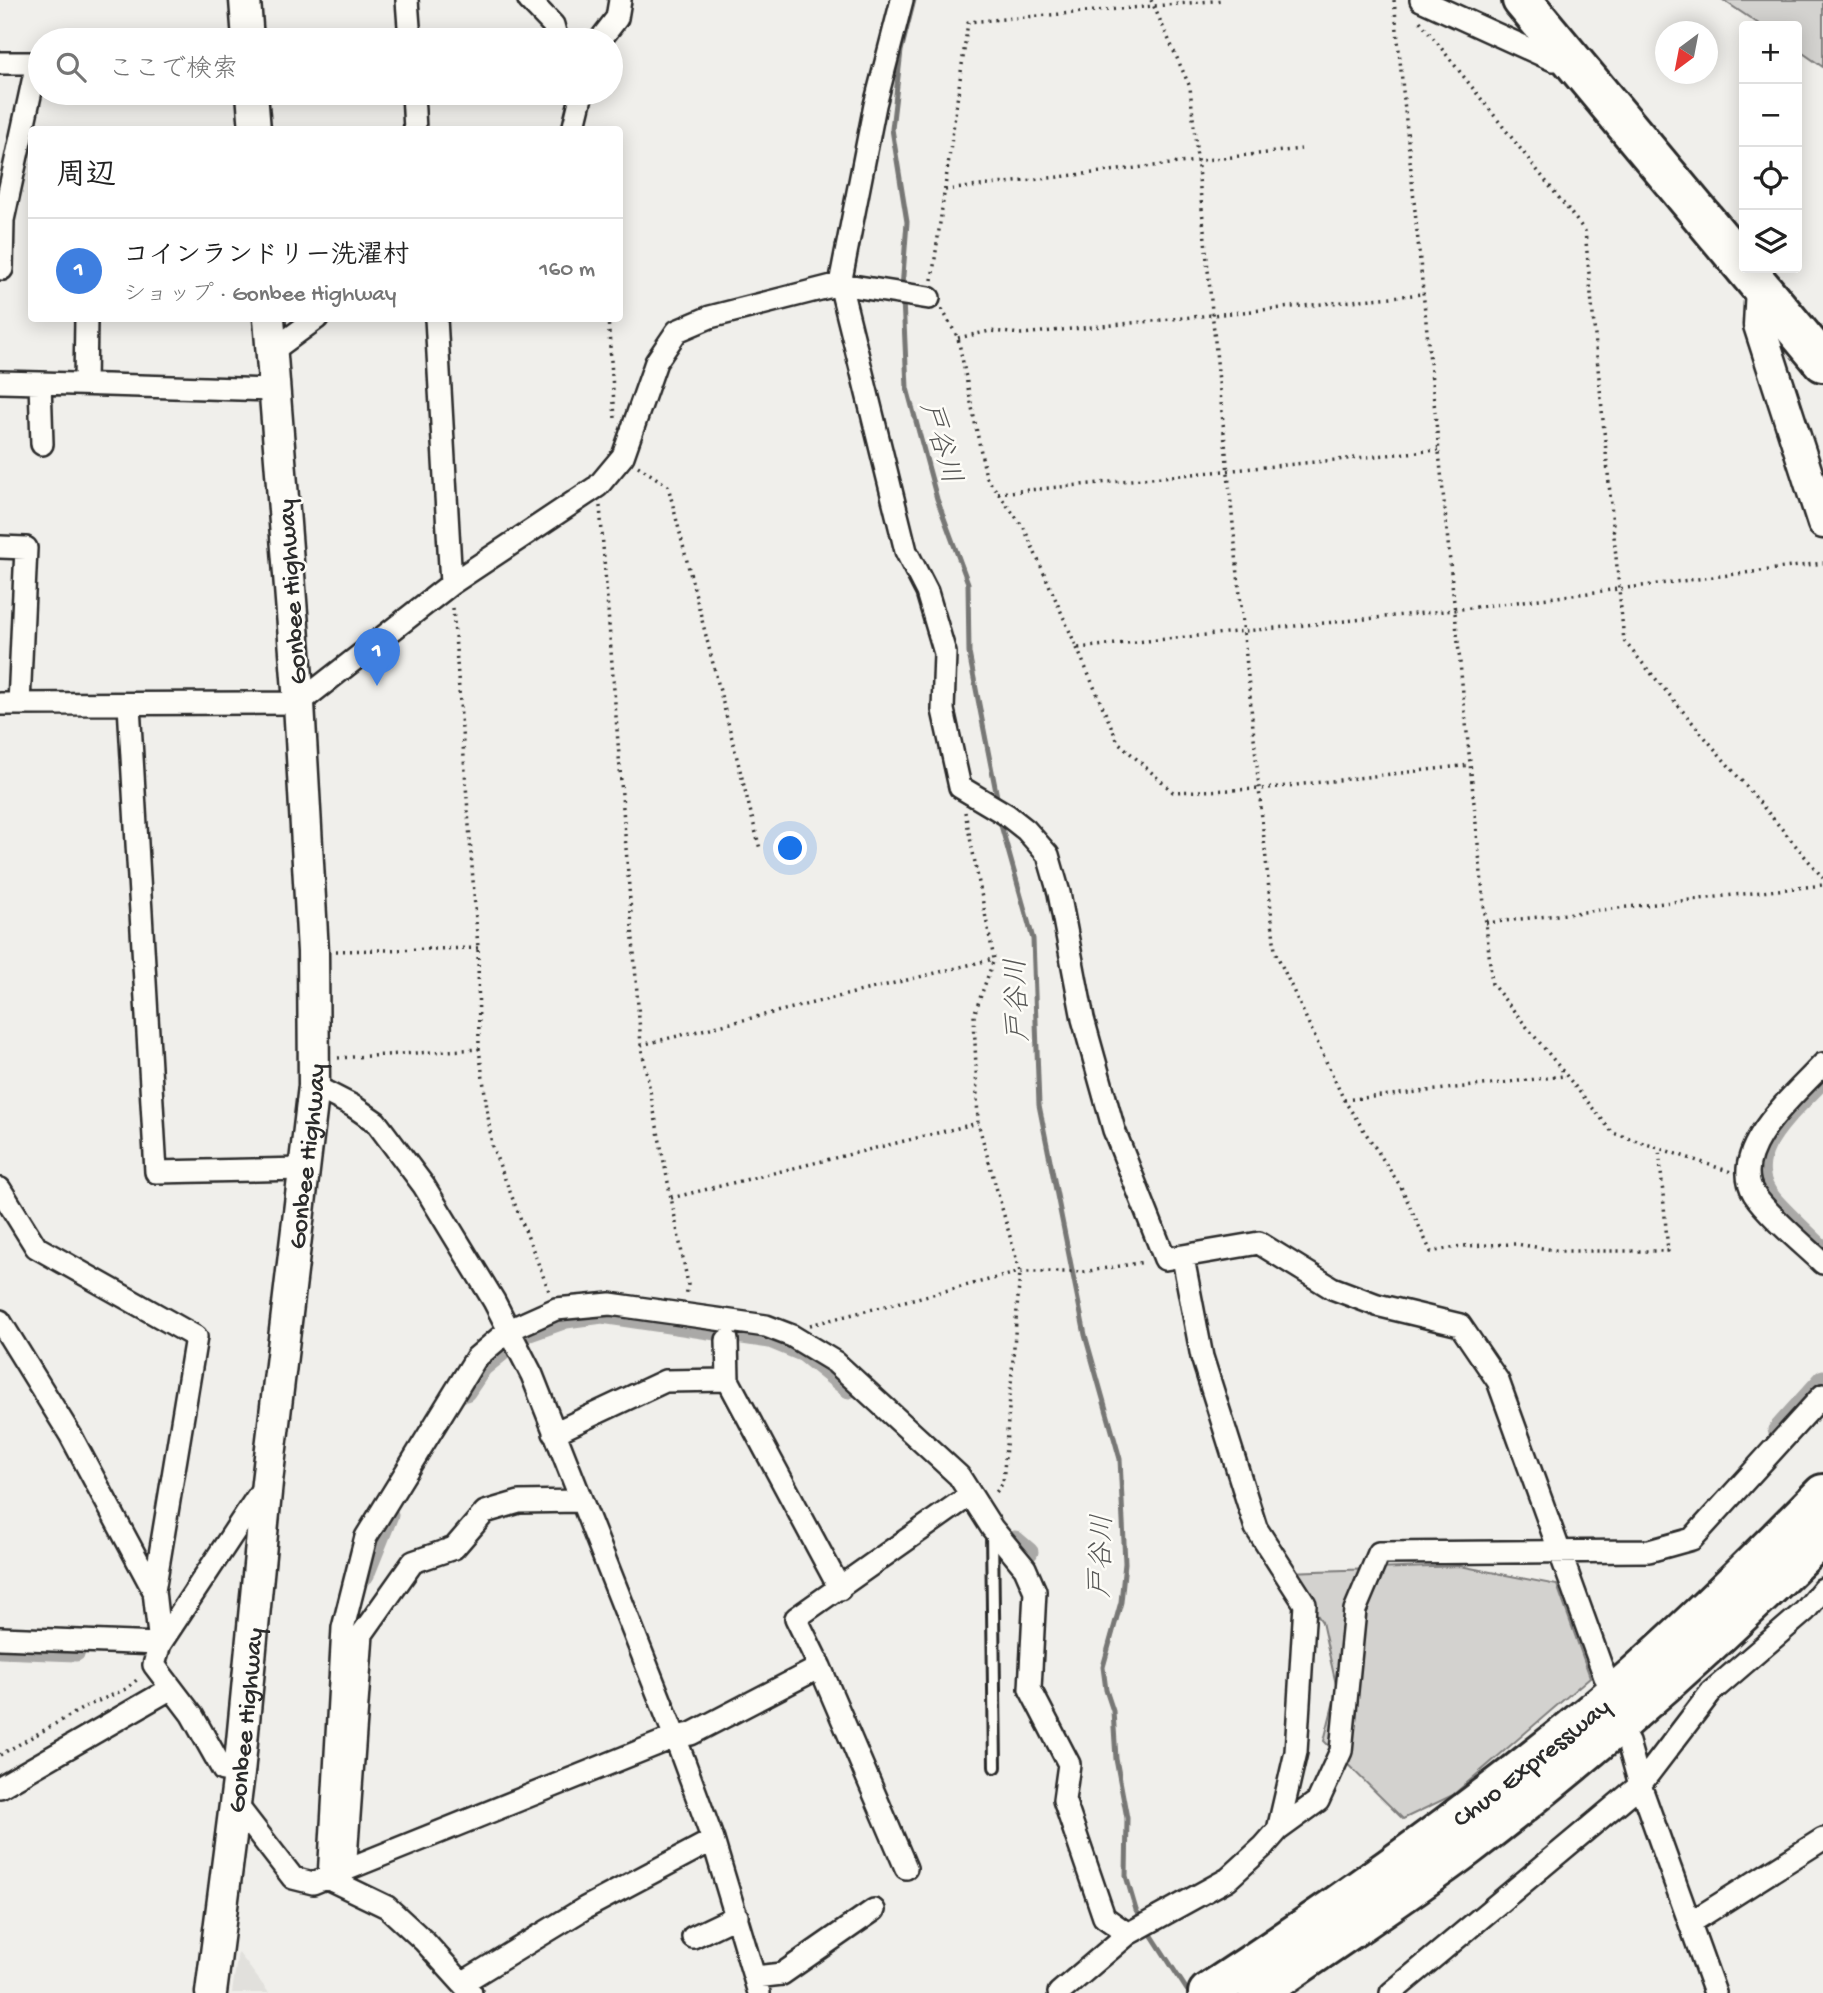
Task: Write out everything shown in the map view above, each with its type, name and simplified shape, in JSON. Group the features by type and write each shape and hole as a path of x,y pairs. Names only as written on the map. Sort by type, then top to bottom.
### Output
{"highway":[{"path":"1522,0 1823,362"},
{"name":"Chuo Expressway","path":"1208,1993 1451,1823 1573,1728 1693,1622 1823,1494"},
{"name":"Chuo Expressway","path":"1258,1993 1465,1848 1587,1752 1707,1646 1823,1535"}],"street":[{"path":"246,0 247,28"},
{"path":"407,0 409,28"},
{"path":"530,0 554,28"},
{"path":"609,28 617,18 620,0"},
{"path":"902,0 874,105 840,284 906,551 927,592 945,653 943,710 960,787 999,809 1048,855 1059,893 1083,1019 1114,1130 1174,1258 1256,1528 1305,1604 1296,1752 1278,1830"},
{"path":"1416,6 1553,61 1570,58"},
{"path":"0,63 28,63"},
{"path":"2,269 3,220 29,105"},
{"path":"253,105 255,126"},
{"path":"414,105 415,126"},
{"path":"572,105 575,124"},
{"path":"575,124 579,105"},
{"path":"0,547 26,548 9,704 299,703 451,584 598,485 623,456 656,362 677,331 710,317 840,284 920,295"},
{"path":"1761,288 1759,325 1823,523"},
{"path":"85,384 86,322"},
{"name":"Gonbee Highway","path":"211,1993 239,1773 267,1482 314,1073 313,952 299,703 269,322"},
{"path":"272,351 312,322"},
{"path":"436,322 451,584"},
{"path":"0,382 275,390"},
{"path":"40,383 42,444"},
{"path":"129,705 156,1172 304,1169"},
{"path":"1823,1064 1769,1123 1754,1145 1748,1160 1754,1193 1823,1264"},
{"path":"314,1073 376,1122 424,1186 532,1375 579,1501 675,1737 713,1840 758,1985 782,1975 874,1910"},
{"path":"0,1189 36,1247 196,1337 153,1591 160,1644"},
{"path":"1174,1258 1259,1243 1332,1288 1377,1305 1460,1325 1498,1381 1605,1677"},
{"path":"337,1875 343,1628 366,1537 476,1358 509,1331 556,1309 610,1304 766,1326 792,1336 835,1362 959,1475 992,1528 1025,1568 1035,1591 1030,1689 1069,1764 1065,1800 1104,1917 1131,1932"},
{"path":"0,1321 71,1436 153,1591"},
{"path":"727,1340 728,1380 840,1589"},
{"path":"554,1433 665,1381 728,1380"},
{"path":"1059,1993 1131,1932 1228,1879 1278,1830 1318,1801 1341,1751 1355,1610 1379,1553 1649,1551 1692,1539 1823,1395"},
{"path":"239,1773 223,1770 192,1715 154,1665 160,1644 267,1482"},
{"path":"906,1868 820,1667 796,1618 970,1495"},
{"path":"337,1875 362,1634 413,1562 454,1548 485,1512 519,1502 579,1501"},
{"path":"1391,1993 1640,1785 1711,1692 1805,1611 1823,1589"},
{"path":"0,1637 160,1644"},
{"path":"235,1803 293,1878 313,1883 675,1737 691,1734 820,1667"},
{"path":"0,1787 170,1689"},
{"path":"1628,1742 1640,1785 1715,1993"},
{"path":"1690,1923 1823,1839"},
{"path":"337,1875 387,1907 467,1988 585,1909 713,1840"},
{"path":"693,1937 737,1916"}],"lane":[{"path":"992,1528 995,1767"}],"path":[{"path":"1150,0 1190,87 1275,951 1344,1100 1401,1187 1431,1252 1461,1246 1516,1244 1561,1251 1668,1251 1659,1149"},
{"path":"1224,0 968,22 945,190 920,295 946,312 958,338 986,477 1024,528 1118,742 1173,792 1261,789 1470,765"},
{"path":"1394,0 1492,984 1613,1133 1749,1177"},
{"path":"1416,6 1585,231 1617,589 1624,640 1823,878"},
{"path":"945,190 1197,158 1301,149"},
{"path":"958,338 989,331 1022,334 1422,294"},
{"path":"608,322 615,427"},
{"path":"998,494 1439,450"},
{"path":"623,456 668,486 760,849"},
{"path":"598,485 641,1045 688,1284 684,1313"},
{"path":"1077,649 1454,610 1823,563"},
{"path":"451,584 478,948 480,1049 492,1146 556,1309"},
{"path":"960,787 994,959 974,1015 978,1123 1020,1272 1003,1483 992,1497 992,1528"},
{"path":"1486,923 1823,886"},
{"path":"313,952 478,948"},
{"path":"641,1045 994,959"},
{"path":"314,1073 480,1049"},
{"path":"1344,1100 1565,1076"},
{"path":"671,1198 978,1123"},
{"path":"766,1326 814,1325 1020,1272 1083,1272 1174,1258"},
{"path":"0,1755 87,1706 126,1689 154,1665"}],"shaded area":[{"path":"1723,0 1823,0 1823,67 1802,52 1802,21 1754,21"},
{"path":"1460,1566 1557,1585 1590,1677 1453,1795 1403,1819 1324,1741 1337,1689 1322,1622 1288,1572"},
{"path":"238,1952 269,1993 232,1993"}],"waterway":[{"name":"戸谷川","path":"902,289 907,222 892,129 901,51 914,0"},
{"name":"戸谷川","path":"903,299 907,388 937,499 968,583 969,653 998,802"},
{"name":"戸谷川","path":"999,818 1033,939 1039,1105 1085,1335 1120,1459 1125,1563 1121,1602 1103,1667 1106,1690 1113,1711 1116,1759 1127,1818 1126,1876 1136,1910 1142,1920"},
{"path":"1823,1079 1773,1134 1764,1150 1760,1166 1763,1183 1773,1200 1823,1250"},
{"path":"466,1392 483,1367 524,1334 566,1319 602,1314 770,1339 804,1353 849,1389"},
{"path":"1777,1430 1823,1379"},
{"path":"365,1575 389,1515"},
{"path":"1015,1540 1029,1552"},
{"path":"0,1649 76,1652"},
{"name":"戸谷川","path":"1147,1928 1187,1990"}],"place":[{"name":"コインランドリー洗濯村","path":"377,686"}]}
